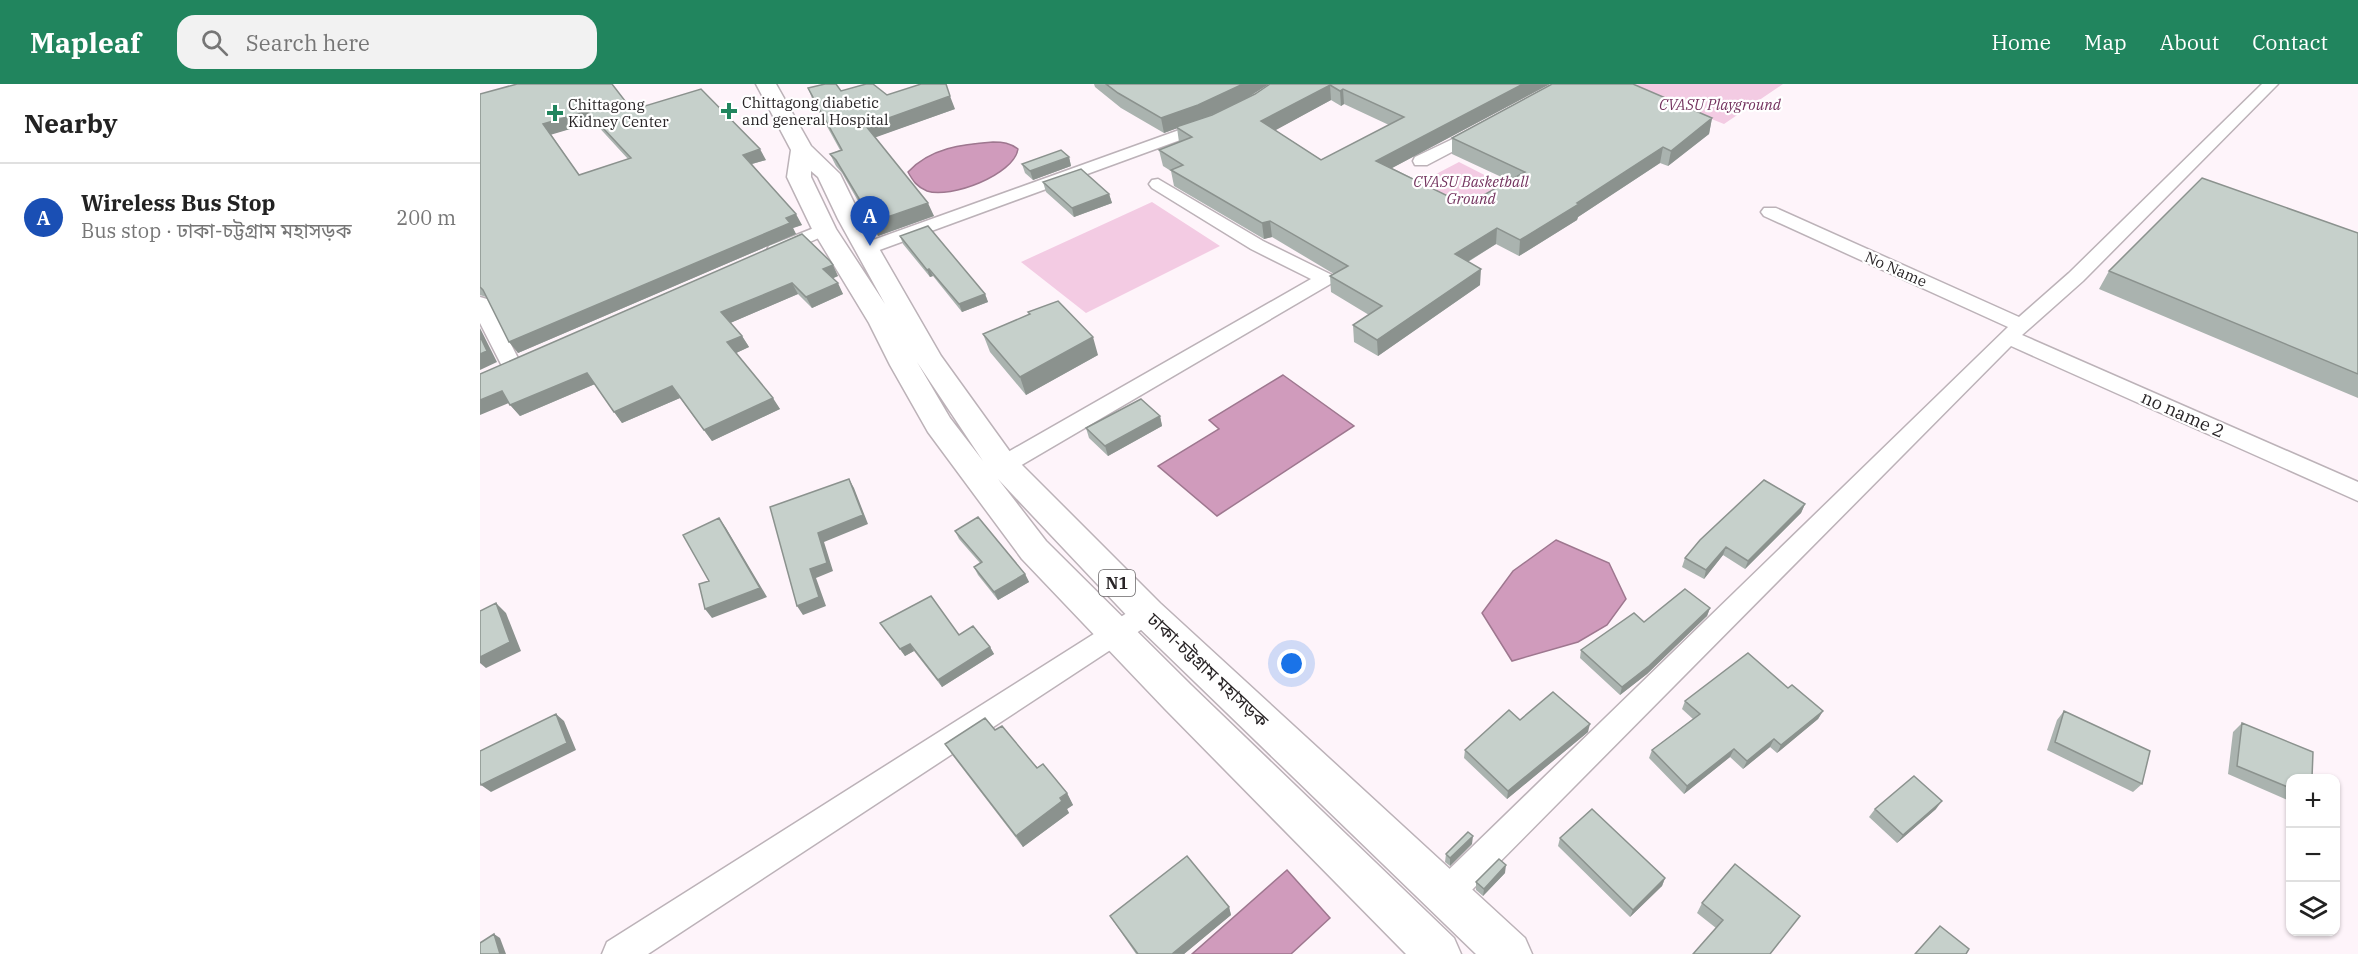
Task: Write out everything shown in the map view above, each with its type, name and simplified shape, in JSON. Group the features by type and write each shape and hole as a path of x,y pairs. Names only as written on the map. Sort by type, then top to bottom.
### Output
{"highway":[{"name":"ঢাকা-চট্টগ্রাম মহাসড়ক","path":"766,84 802,150 828,174 850,219 1034,549 1115,634 1438,954"},
{"name":"ঢাকা-চট্টগ্রাম মহাসড়ক","path":"802,150 800,177 824,229 883,323 904,365 939,425 1147,613 1509,954"}],"street":[{"path":"1446,894 2015,331 2076,277 2271,84"},
{"path":"868,248 1145,148 1224,116"},
{"path":"1421,162 1497,122"},
{"path":"992,471 1325,279 1257,245 1158,184"},
{"name":"No Name","path":"1770,212 2015,331"},
{"path":"759,257 824,229"},
{"path":"480,303 512,366"},
{"name":"no name 2","path":"2015,331 2358,492"},
{"path":"490,375 533,356"},
{"path":"619,954 1147,613"}],"green space":[{"name":"CVASU Playground","path":"1624,84 1783,84 1724,124"},
{"name":"CVASU Basketball Ground","path":"1459,162 1514,190 1475,212 1419,183"},
{"path":"1152,202 1220,246 1086,313 1021,262"}],"shaded area":[{"path":"1006,143 1018,149 1014,159 1005,168 980,183 937,193 921,188 908,172 926,157 937,152 970,144"},
{"path":"1283,375 1354,426 1217,516 1158,466 1219,429 1209,420"},
{"path":"1556,540 1609,563 1626,599 1607,625 1578,642 1512,661 1482,613 1513,571"},
{"path":"1287,870 1330,918 1291,954 1192,954"}],"building":[{"path":"517,84 612,84 632,110 701,89 760,149 743,155 796,214 786,218 790,223 509,342 480,287 480,94","holes":["587,111 631,158 579,175 543,124"]},
{"path":"836,84 841,91 873,84 887,95 921,84 946,84 950,96 866,126 928,203 873,222 836,160 830,154 842,150 808,88"},
{"path":"1106,84 1243,84 1198,105 1161,118"},
{"path":"1270,84 1523,84 1376,161 1466,205 1525,172 1452,138 1552,84 1633,84 1712,118 1671,151 1663,147 1577,203 1579,204 1520,240 1497,228 1455,254 1481,269 1377,340 1353,325 1382,306 1330,276 1348,266 1270,221 1262,223 1171,170 1183,165 1159,150 1192,137 1176,127 1212,115","holes":["1330,85 1340,91 1343,89 1404,117 1321,160 1261,121"]},
{"path":"1061,150 1069,157 1030,171 1022,164"},
{"path":"1081,169 1109,194 1072,208 1043,182"},
{"path":"2202,178 2358,233 2358,374 2109,271"},
{"path":"928,226 985,294 959,304 929,269 927,270 900,236"},
{"path":"802,234 833,265 823,269 838,283 806,297 792,283 721,312 742,336 727,342 773,398 704,430 672,386 614,412 587,373 510,405 502,391 480,400 480,374"},
{"path":"1058,301 1093,337 1020,377 983,334 1030,314 1028,312"},
{"path":"480,336 487,351 480,354"},
{"path":"1141,399 1160,416 1105,446 1086,428"},
{"path":"849,479 863,515 818,533 827,563 810,569 819,597 797,606 770,507"},
{"path":"1764,480 1805,504 1748,561 1726,547 1706,570 1685,558 1700,540"},
{"path":"978,517 1025,574 994,592 974,567 982,562 955,531"},
{"path":"719,518 760,588 705,609 699,584 709,581 683,535"},
{"path":"1685,589 1710,608 1649,666 1622,687 1581,650 1634,613 1644,622"},
{"path":"931,596 959,635 973,626 990,647 938,680 910,644 900,649 880,623"},
{"path":"496,603 510,642 480,657 480,611"},
{"path":"1748,653 1788,688 1792,685 1823,711 1781,745 1774,739 1747,761 1734,749 1687,786 1652,750 1700,714 1685,701"},
{"path":"1553,692 1590,724 1508,791 1465,750 1509,710 1520,720"},
{"path":"2064,711 2150,751 2142,784 2055,742"},
{"path":"556,714 567,743 481,785 480,751"},
{"path":"985,718 995,730 1002,726 1037,768 1043,764 1067,793 1060,798 1062,801 1016,836 945,744"},
{"path":"2242,723 2313,752 2312,774 2286,774 2286,786 2237,766"},
{"path":"1914,776 1942,801 1903,835 1875,809"},
{"path":"1592,809 1665,878 1633,910 1560,838"},
{"path":"1468,832 1473,836 1450,858 1446,854"},
{"path":"1187,856 1229,907 1172,954 1138,954 1110,916"},
{"path":"1499,859 1506,865 1484,889 1476,882"},
{"path":"1735,864 1800,916 1770,954 1693,954 1723,920 1702,903"},
{"path":"1940,926 1969,949 1966,954 1915,954"},
{"path":"494,934 500,954 480,954 480,943"}],"place":[{"name":"Chittagong diabetic and general Hospital","path":"729,111"},
{"name":"Chittagong Kidney Center","path":"555,113"},
{"name":"Wireless Bus Stop","path":"870,246"}]}
